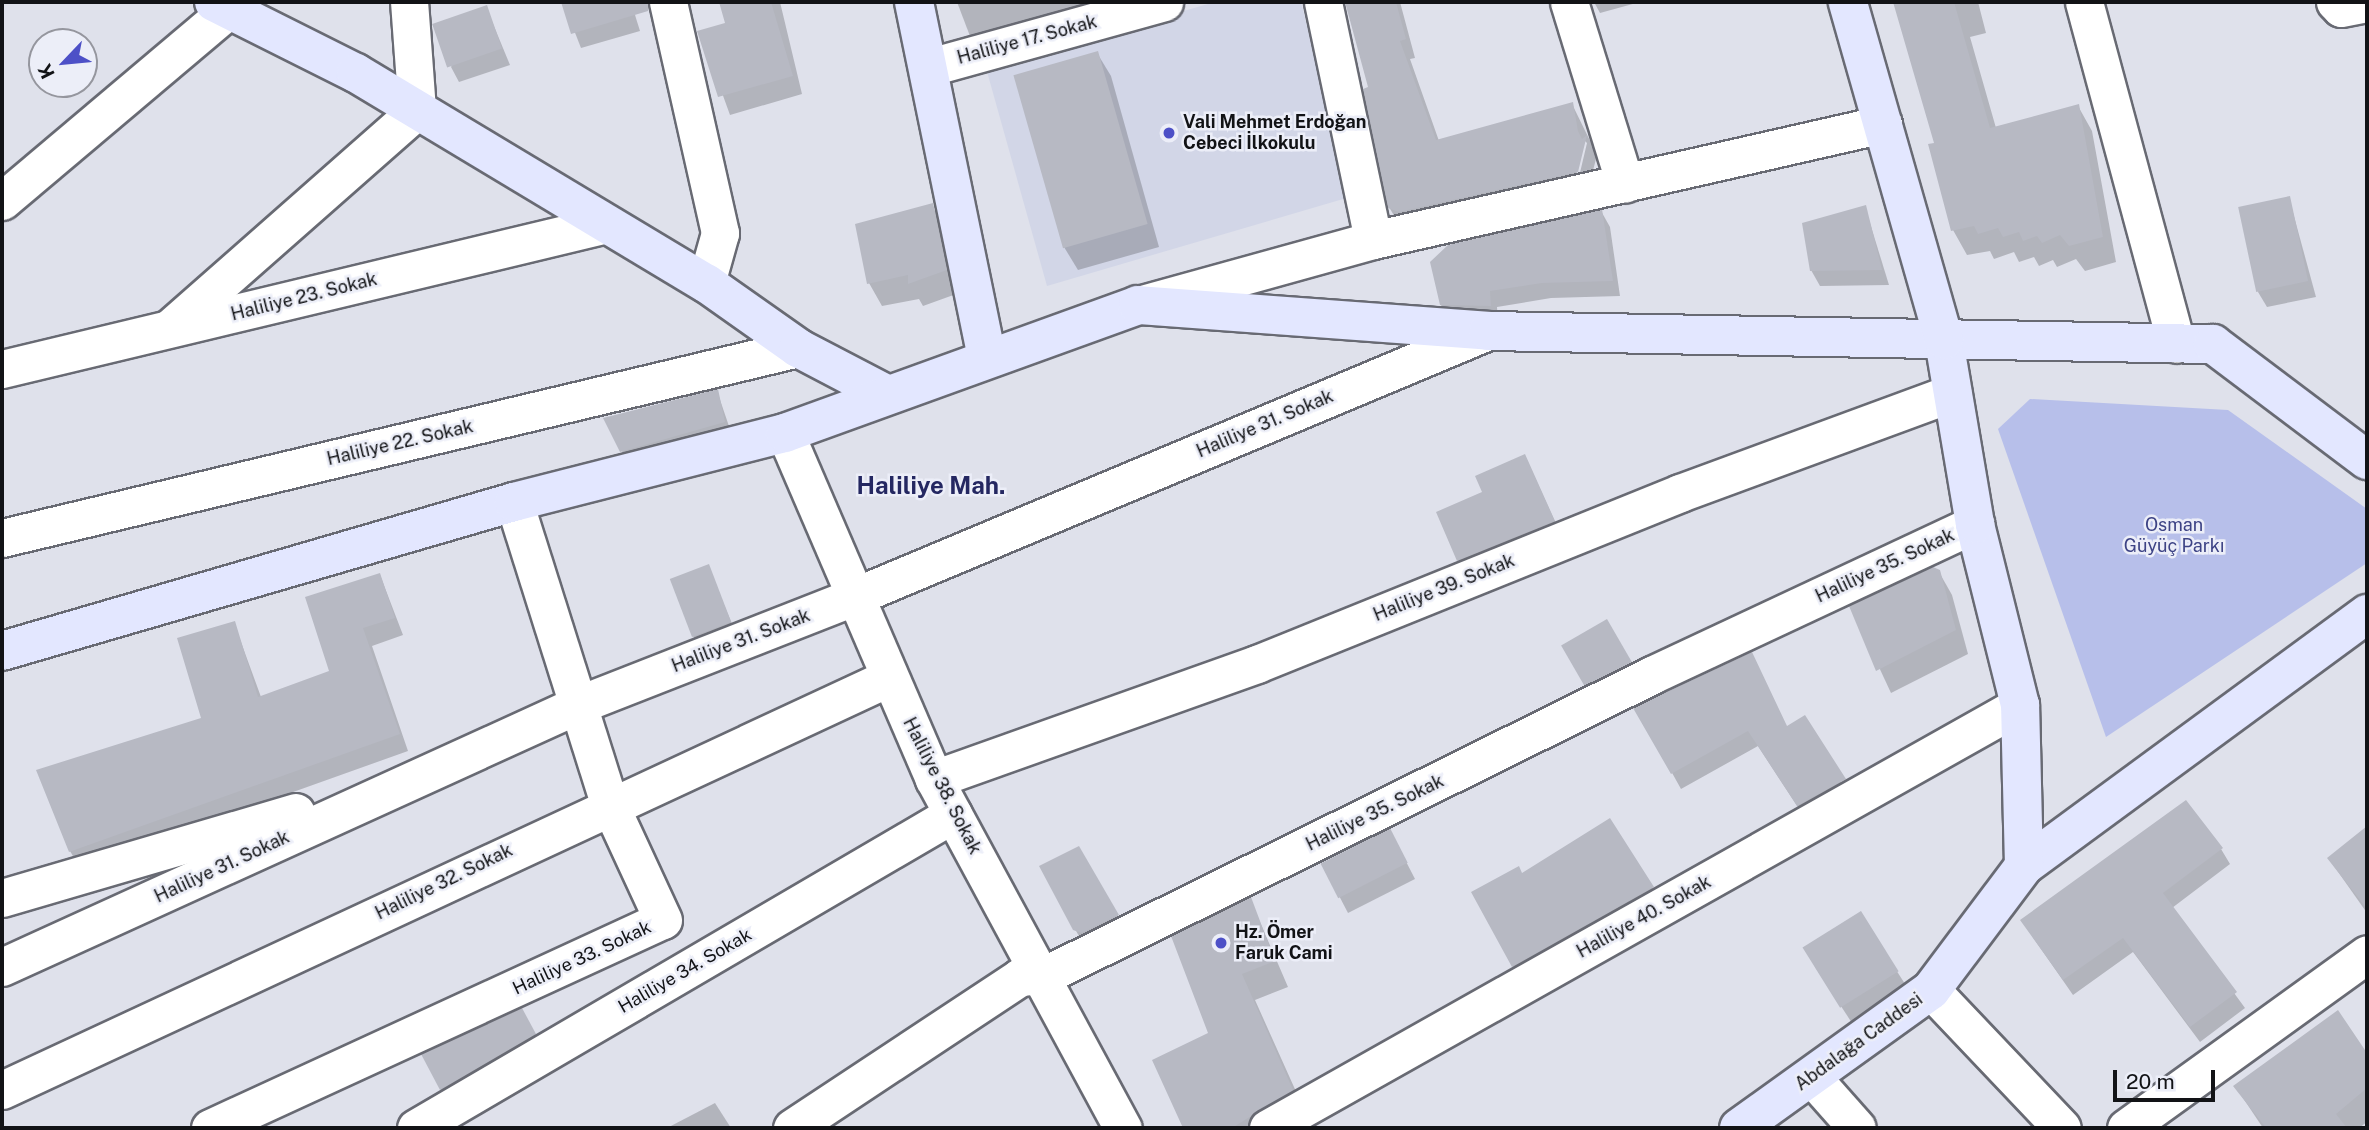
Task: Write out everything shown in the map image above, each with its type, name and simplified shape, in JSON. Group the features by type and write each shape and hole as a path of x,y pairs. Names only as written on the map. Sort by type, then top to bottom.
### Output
{"street":[{"path":"409,2 417,110"},
{"path":"668,2 720,233 706,283"},
{"path":"914,2 930,67 987,358"},
{"name":"Haliliye 17. Sokak","path":"930,67 1164,2"},
{"path":"1323,2 1373,240"},
{"path":"1569,2 1625,184"},
{"path":"1848,2 1944,340 1975,524 2020,705 2024,866"},
{"path":"2084,2 2176,344"},
{"path":"2335,2 2341,8 2367,3"},
{"path":"2,201 235,8 417,110 706,283 799,348 886,394"},
{"path":"168,330 417,110"},
{"path":"2,650 514,502 785,433 886,394 1138,305 1373,240 1883,124"},
{"name":"Haliliye 23. Sokak","path":"2,369 607,224"},
{"path":"1138,305 1488,331 2213,344 2367,460"},
{"name":"Haliliye 31. Sokak","path":"2,967 575,706 851,598 1488,331"},
{"name":"Haliliye 22. Sokak","path":"2,538 799,348"},
{"name":"Haliliye 39. Sokak","path":"934,779 1257,664 1680,493 1952,393"},
{"name":"Haliliye 38. Sokak","path":"785,433 851,598 934,779 1045,975 1122,1128"},
{"name":"Haliliye 33. Sokak","path":"210,1128 663,920 609,803 575,706 514,502"},
{"name":"Haliliye 35. Sokak","path":"792,1128 1020,977 1045,975 1652,675 1975,524"},
{"name":"Abdalağa Caddesi","path":"1739,1128 1931,990 2024,866 2367,614"},
{"name":"Haliliye 32. Sokak","path":"2,1090 609,803 888,678"},
{"name":"Haliliye 40. Sokak","path":"1268,1128 2020,705"},
{"path":"2,898 421,776"},
{"name":"Haliliye 34. Sokak","path":"416,1128 953,814"},
{"path":"663,920 689,969"},
{"path":"2126,1128 2367,954"},
{"path":"1931,990 2062,1128"},
{"path":"1811,1076 1857,1128"}],"shaded area":[{"name":"Vali Mehmet Erdoğan Cebeci İlkokulu","path":"1215,2 1301,2 1350,197 1047,286 986,68"}],"green space":[{"name":"Osman Güyüç Parkı","path":"2030,399 2228,410 2367,509 2367,563 2106,737 1998,429"}],"building":[{"path":"561,2 648,2 648,11 571,34"},
{"path":"719,2 771,2 793,76 718,97 697,31 725,23"},
{"path":"1345,2 1396,2 1406,39 1400,41 1436,140 1573,102 1578,131 1582,139 1587,135 1578,172 1399,212 1388,208 1363,89 1368,87"},
{"path":"1893,2 1954,2 1990,128 2079,104 2103,237 2069,246 2060,235 2042,243 2037,236 2023,241 2019,232 2003,237 1998,228 1978,234 1974,226 1951,231 1928,144 1934,143"},
{"path":"487,5 502,48 447,67 432,24"},
{"path":"1098,51 1148,224 1063,248 1013,75"},
{"path":"2290,196 2308,281 2256,292 2238,207"},
{"path":"933,203 947,270 908,284 908,275 867,284 855,224"},
{"path":"1866,205 1882,270 1810,271 1802,223"},
{"path":"1602,209 1613,281 1542,283 1490,291 1491,306 1440,305 1430,262 1448,245"},
{"path":"718,389 725,422 620,452 603,418"},
{"path":"1525,454 1555,521 1457,561 1436,512 1482,492 1475,476"},
{"path":"709,564 731,622 692,637 670,579"},
{"path":"1933,567 1940,570 1956,630 1876,671 1849,606"},
{"path":"380,573 395,618 363,628 400,734 69,852 36,770 201,718 177,638 235,621 258,697 329,671 305,597"},
{"path":"1607,619 1632,662 1586,689 1561,646"},
{"path":"1752,652 1787,726 1805,715 1846,779 1797,806 1748,731 1671,774 1633,708"},
{"path":"2186,800 2223,848 2163,893 2237,992 2190,1027 2123,938 2063,980 2020,920"},
{"path":"1610,818 1654,887 1512,967 1471,892 1519,866 1522,873"},
{"path":"2367,826 2367,909 2327,858"},
{"path":"1390,828 1408,863 1338,898 1321,863"},
{"path":"1079,846 1119,915 1082,933 1073,930 1039,866"},
{"path":"1251,897 1275,961 1242,974 1293,1090 1232,1128 1183,1128 1152,1060 1208,1033 1171,936"},
{"path":"1861,911 1899,971 1840,1008 1802,948"},
{"path":"522,1008 536,1034 440,1090 421,1054"},
{"path":"2338,1010 2367,1053 2367,1088 2336,1114 2347,1128 2266,1128 2233,1086"}],"place":[{"name":"Vali Mehmet Erdoğan Cebeci İlkokulu","path":"1169,133"},
{"name":"Hz. Ömer Faruk Cami","path":"1221,943"}],"district":[{"name":"Haliliye Mah.","path":"931,486"}]}
